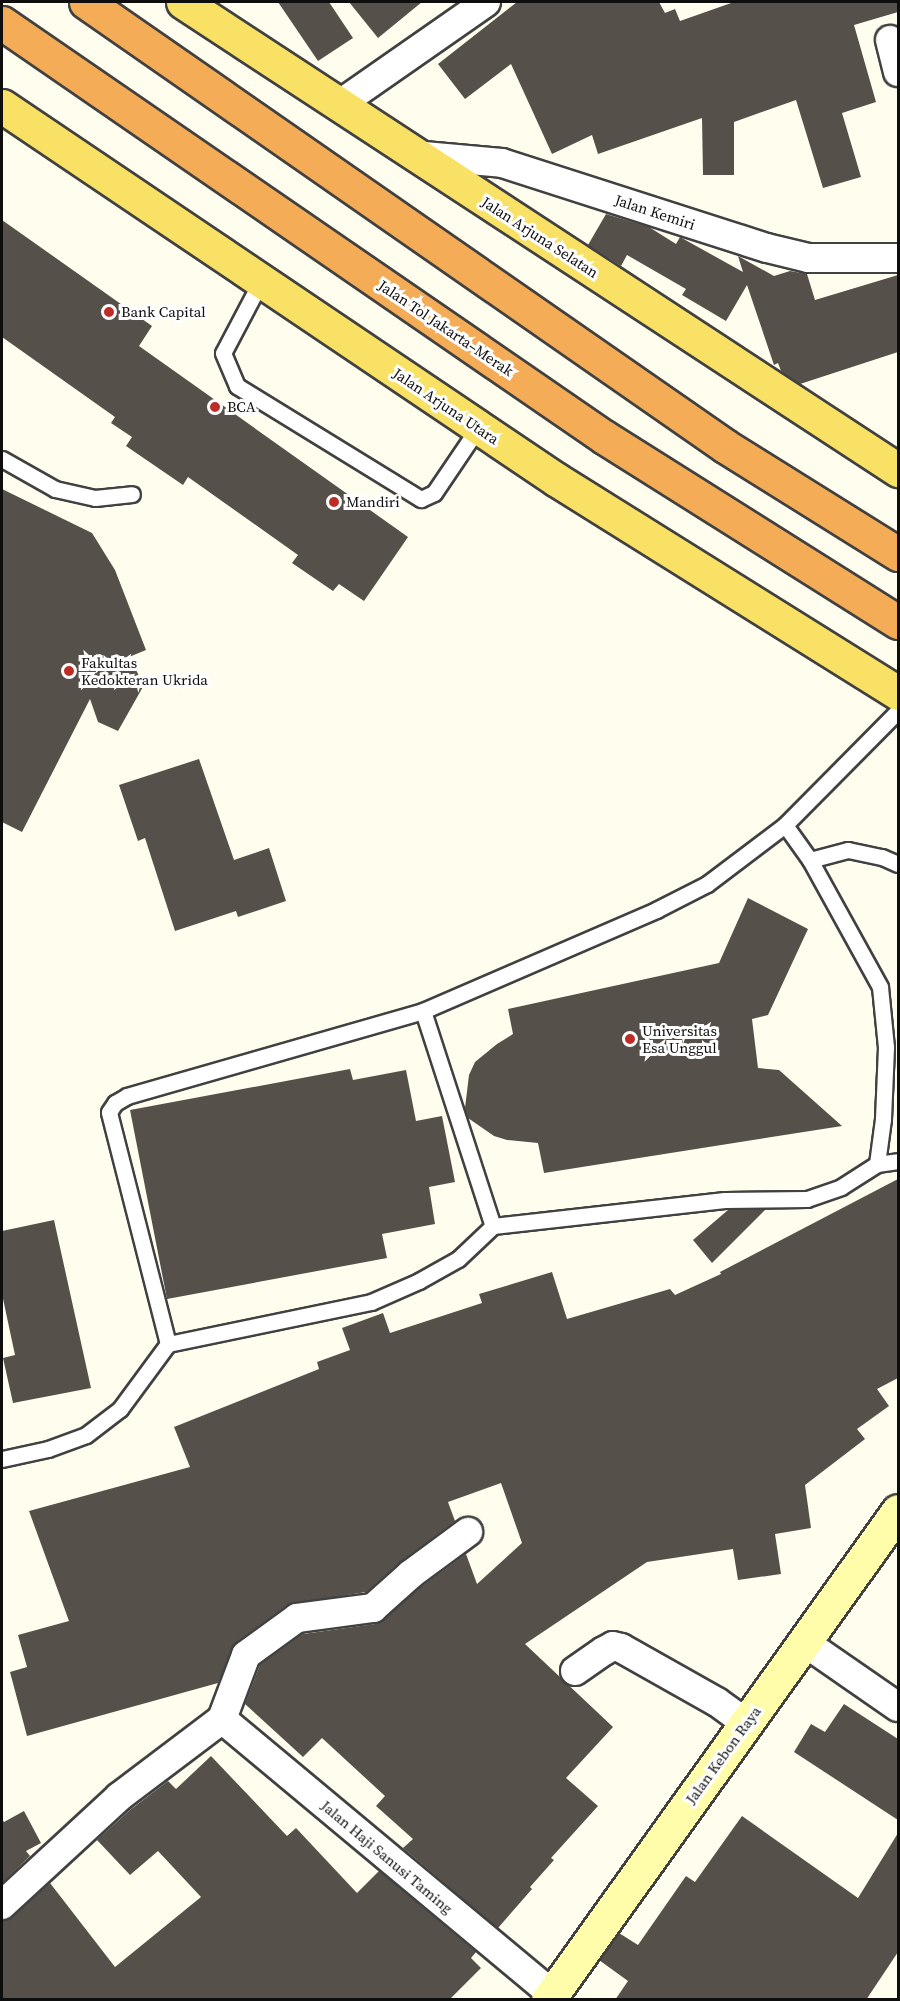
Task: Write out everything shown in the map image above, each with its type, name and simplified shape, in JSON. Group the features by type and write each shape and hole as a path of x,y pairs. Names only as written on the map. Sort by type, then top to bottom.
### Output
{"highway":[{"path":"86,2 725,446 898,554"},
{"name":"Jalan Tol Jakarta–Merak","path":"2,23 604,437 898,622"}],"main road":[{"name":"Jalan Arjuna Selatan","path":"183,2 898,470"},
{"name":"Jalan Arjuna Utara","path":"2,106 557,480 898,693"}],"street":[{"path":"340,104 486,2"},
{"path":"890,40 898,72"},
{"name":"Jalan Kemiri","path":"413,154 502,163 767,248 808,258 898,258"},
{"name":"Jalan Kebon Raya","path":"550,1997 898,1511"},
{"path":"2,1905 118,1797 222,1719 246,1655 297,1618 373,1608 411,1574 468,1532"},
{"path":"804,1642 898,1707"},
{"path":"575,1671 614,1646 621,1648 717,1701 746,1723"},
{"name":"Jalan Haji Sanusi Taming","path":"222,1719 550,1997"}],"lane":[{"path":"261,281 223,353 237,386 421,499 434,493 478,428"},
{"path":"2,459 55,489 95,498 132,494"},
{"path":"168,1344 109,1112 115,1103 127,1096 423,1011 656,910 707,884 785,825 898,711"},
{"path":"785,825 810,860 880,987 886,1047 883,1119 877,1164"},
{"path":"810,860 848,850 882,857 898,864"},
{"path":"423,1011 494,1227"},
{"path":"2,1459 48,1449 86,1436 120,1409 168,1344 371,1302 419,1281 458,1259 494,1227 725,1200 807,1199 841,1187 877,1164 898,1161"}],"building":[{"path":"278,2 329,2 353,38 318,61"},
{"path":"349,2 422,2 378,38"},
{"path":"517,2 659,2 665,13 675,9 680,21 734,2 898,2 898,12 854,25 876,102 842,113 861,177 823,188 796,100 734,122 734,175 703,175 702,118 598,154 592,135 552,154 511,64 465,99 438,64"},
{"path":"606,214 649,227 676,244 680,237 743,272 738,256 774,276 790,271 807,274 815,300 898,275 898,352 800,384 781,371 778,363 774,365 747,285 726,321 682,295 686,289 627,255 621,266 588,245"},
{"path":"2,220 152,326 139,346 408,537 364,601 339,584 333,591 292,563 298,555 188,477 183,485 126,446 132,437 111,423 115,417 2,337"},
{"name":"Fakultas Kedokteran Ukrida","path":"2,489 92,533 115,570 146,650 129,657 144,685 118,731 98,722 90,699 22,832 2,822"},
{"path":"199,759 234,860 269,848 286,901 238,917 236,911 175,931 145,838 138,841 119,785"},
{"name":"Universitas Esa Unggul","path":"748,898 808,929 768,1015 752,1019 758,1068 779,1070 842,1126 544,1173 538,1143 507,1140 494,1136 468,1118 465,1108 469,1075 475,1062 513,1034 508,1009 719,963"},
{"path":"350,1069 353,1080 406,1070 416,1121 442,1116 455,1182 429,1187 435,1224 382,1234 387,1258 167,1299 130,1110"},
{"path":"898,1179 898,1378 877,1389 889,1406 857,1429 865,1439 805,1485 811,1528 775,1534 781,1574 738,1580 733,1549 647,1562 525,1644 613,1727 566,1778 598,1806 551,1858 554,1860 498,1928 403,1848 413,1839 376,1806 385,1796 322,1738 303,1757 245,1704 260,1665 303,1634 383,1621 421,1587 466,1554 477,1584 522,1543 501,1483 448,1502 455,1521 401,1561 366,1592 287,1605 236,1642 218,1683 27,1736 10,1672 27,1667 18,1635 69,1621 29,1511 190,1467 174,1427 319,1369 317,1362 350,1350 342,1328 383,1313 390,1333 482,1303 479,1294 552,1272 567,1319 670,1289 675,1295 721,1274 720,1272"},
{"path":"766,1209 712,1263 693,1240 728,1210"},
{"path":"54,1220 91,1388 13,1403 3,1358 15,1355 2,1294 2,1231"},
{"path":"844,1704 898,1739 898,1820 794,1752 811,1724 825,1732"},
{"path":"211,1756 287,1836 296,1828 357,1893 379,1871 476,1952 471,1958 481,1968 449,2000 2,2000 2,1921 13,1917 50,1883 115,1967 201,1897 158,1851 130,1875 97,1840 130,1810 168,1781 176,1789"},
{"path":"24,1811 41,1843 26,1851 30,1856 2,1883 2,1819 4,1822"},
{"path":"742,1816 858,1898 898,1833 898,1952 866,2000 615,2000 628,1981 599,1960 619,1933 638,1945 686,1876 695,1882"}],"place":[{"name":"Bank Capital","path":"109,312"},
{"name":"BCA","path":"215,407"},
{"name":"Mandiri","path":"334,502"},
{"name":"Fakultas Kedokteran Ukrida","path":"69,671"},
{"name":"Universitas Esa Unggul","path":"630,1039"}]}
